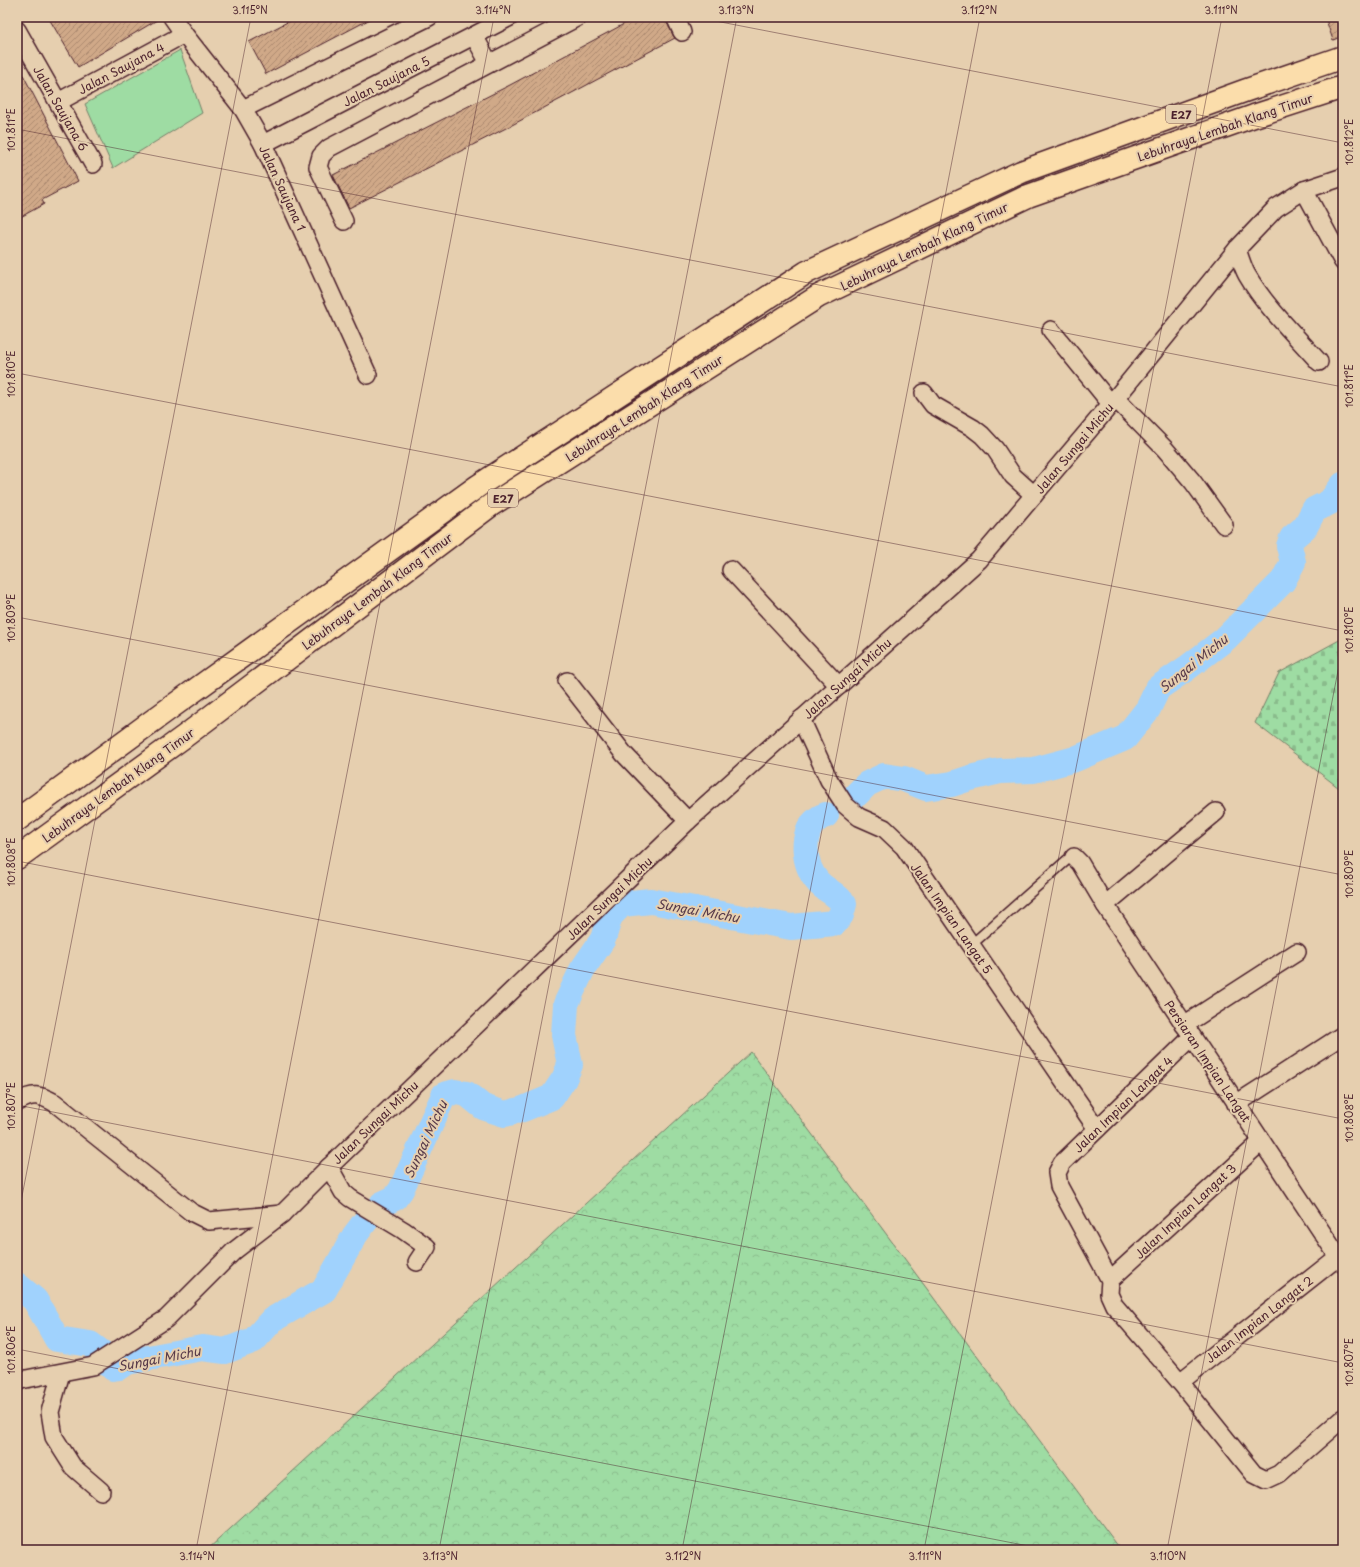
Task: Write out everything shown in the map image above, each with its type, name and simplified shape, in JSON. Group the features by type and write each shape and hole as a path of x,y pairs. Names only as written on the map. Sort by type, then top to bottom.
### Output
{"highway":[{"name":"Lebuhraya Lembah Klang Timur","path":"17,820 166,710 478,486 814,269 1021,172 1244,91 1343,57"},
{"name":"Lebuhraya Lembah Klang Timur","path":"17,858 185,736 491,505 819,296 1028,196 1343,86"}],"street":[{"name":"Jalan Saujana 1","path":"172,17 243,109 263,144 368,375"},
{"path":"243,109 429,17"},
{"name":"Jalan Saujana 5","path":"263,144 510,17"},
{"path":"344,221 318,167 321,156 329,148 578,17"},
{"name":"Jalan Saujana 6","path":"17,30 93,164"},
{"name":"Jalan Saujana 4","path":"58,102 184,34"},
{"path":"474,36 489,64"},
{"name":"Jalan Sungai Michu","path":"17,1382 93,1366 166,1319 234,1251 282,1214 688,822 979,560 1113,401 1237,249 1276,208 1304,190 1343,177"},
{"path":"1304,190 1343,262"},
{"path":"1237,249 1247,274 1255,286 1278,316 1319,362"},
{"path":"1051,330 1113,401 1165,449 1193,482 1224,524"},
{"path":"924,394 933,404 982,435 995,449 1013,476 1034,495"},
{"path":"731,570 839,686"},
{"path":"567,681 624,754 688,822"},
{"name":"Jalan Impian Langat 5","path":"801,720 829,780 845,805 859,817 884,828 904,847 1097,1129"},
{"path":"1105,905 1216,812"},
{"name":"Persiaran Impian Langat","path":"1074,857 1080,863 1105,905 1341,1261"},
{"name":"Jalan Impian Langat 4","path":"1110,1280 1059,1186 1057,1173 1062,1163 1097,1129 1188,1031 1297,952"},
{"path":"1236,1104 1343,1035"},
{"path":"17,1102 28,1096 41,1095 55,1102 190,1212 209,1221 282,1214"},
{"name":"Jalan Impian Langat 3","path":"1110,1280 1261,1142"},
{"path":"329,1167 340,1187 350,1198 403,1230 427,1247 417,1262"},
{"name":"Jalan Impian Langat 2","path":"1180,1382 1341,1261"},
{"path":"1110,1280 1109,1294 1114,1305 1180,1382 1254,1474 1266,1480 1279,1474 1343,1418"},
{"path":"61,1373 50,1412 54,1437 73,1467 101,1491"}],"lane":[{"path":"971,945 1067,860 1074,857"}],"green space":[{"path":"180,50 202,113 113,168 85,104"},
{"path":"1343,638 1343,791 1255,723 1279,673"},
{"path":"751,1052 1121,1550 207,1550"}],"building":[{"path":"48,17 162,17 78,67"},
{"path":"297,17 374,17 266,74 249,42"},
{"path":"637,17 664,17 675,38 512,125 349,208 333,175 510,85"},
{"path":"1335,17 1343,17 1343,36 1333,40 1326,20"},
{"path":"17,63 78,181 42,200 44,204 17,219"}],"waterway":[{"name":"Sungai Michu","path":"857,794 867,784 884,776 904,779 926,788 952,784 1000,771 1034,770 1075,759 1125,738 1148,709 1158,688 1225,639 1283,581 1293,562 1289,546 1292,538 1305,527 1314,510 1330,502 1343,485"},
{"name":"Sungai Michu","path":"382,1204 395,1198 401,1190 444,1095 455,1092 467,1094 483,1107 505,1114 523,1109 552,1097 564,1079 570,1065 564,1035 566,1004 582,970 603,939 610,916 622,904 651,901 791,927 835,923 841,915 844,904 821,885 813,876 809,868 806,850 808,832 819,818 826,815"},
{"name":"Sungai Michu","path":"109,1364 113,1368 120,1367 127,1362 202,1348 225,1351 254,1340 272,1320 324,1290 355,1235 367,1219"},
{"name":"Sungai Michu","path":"17,1285 35,1300 57,1339 90,1344 102,1353"}]}
